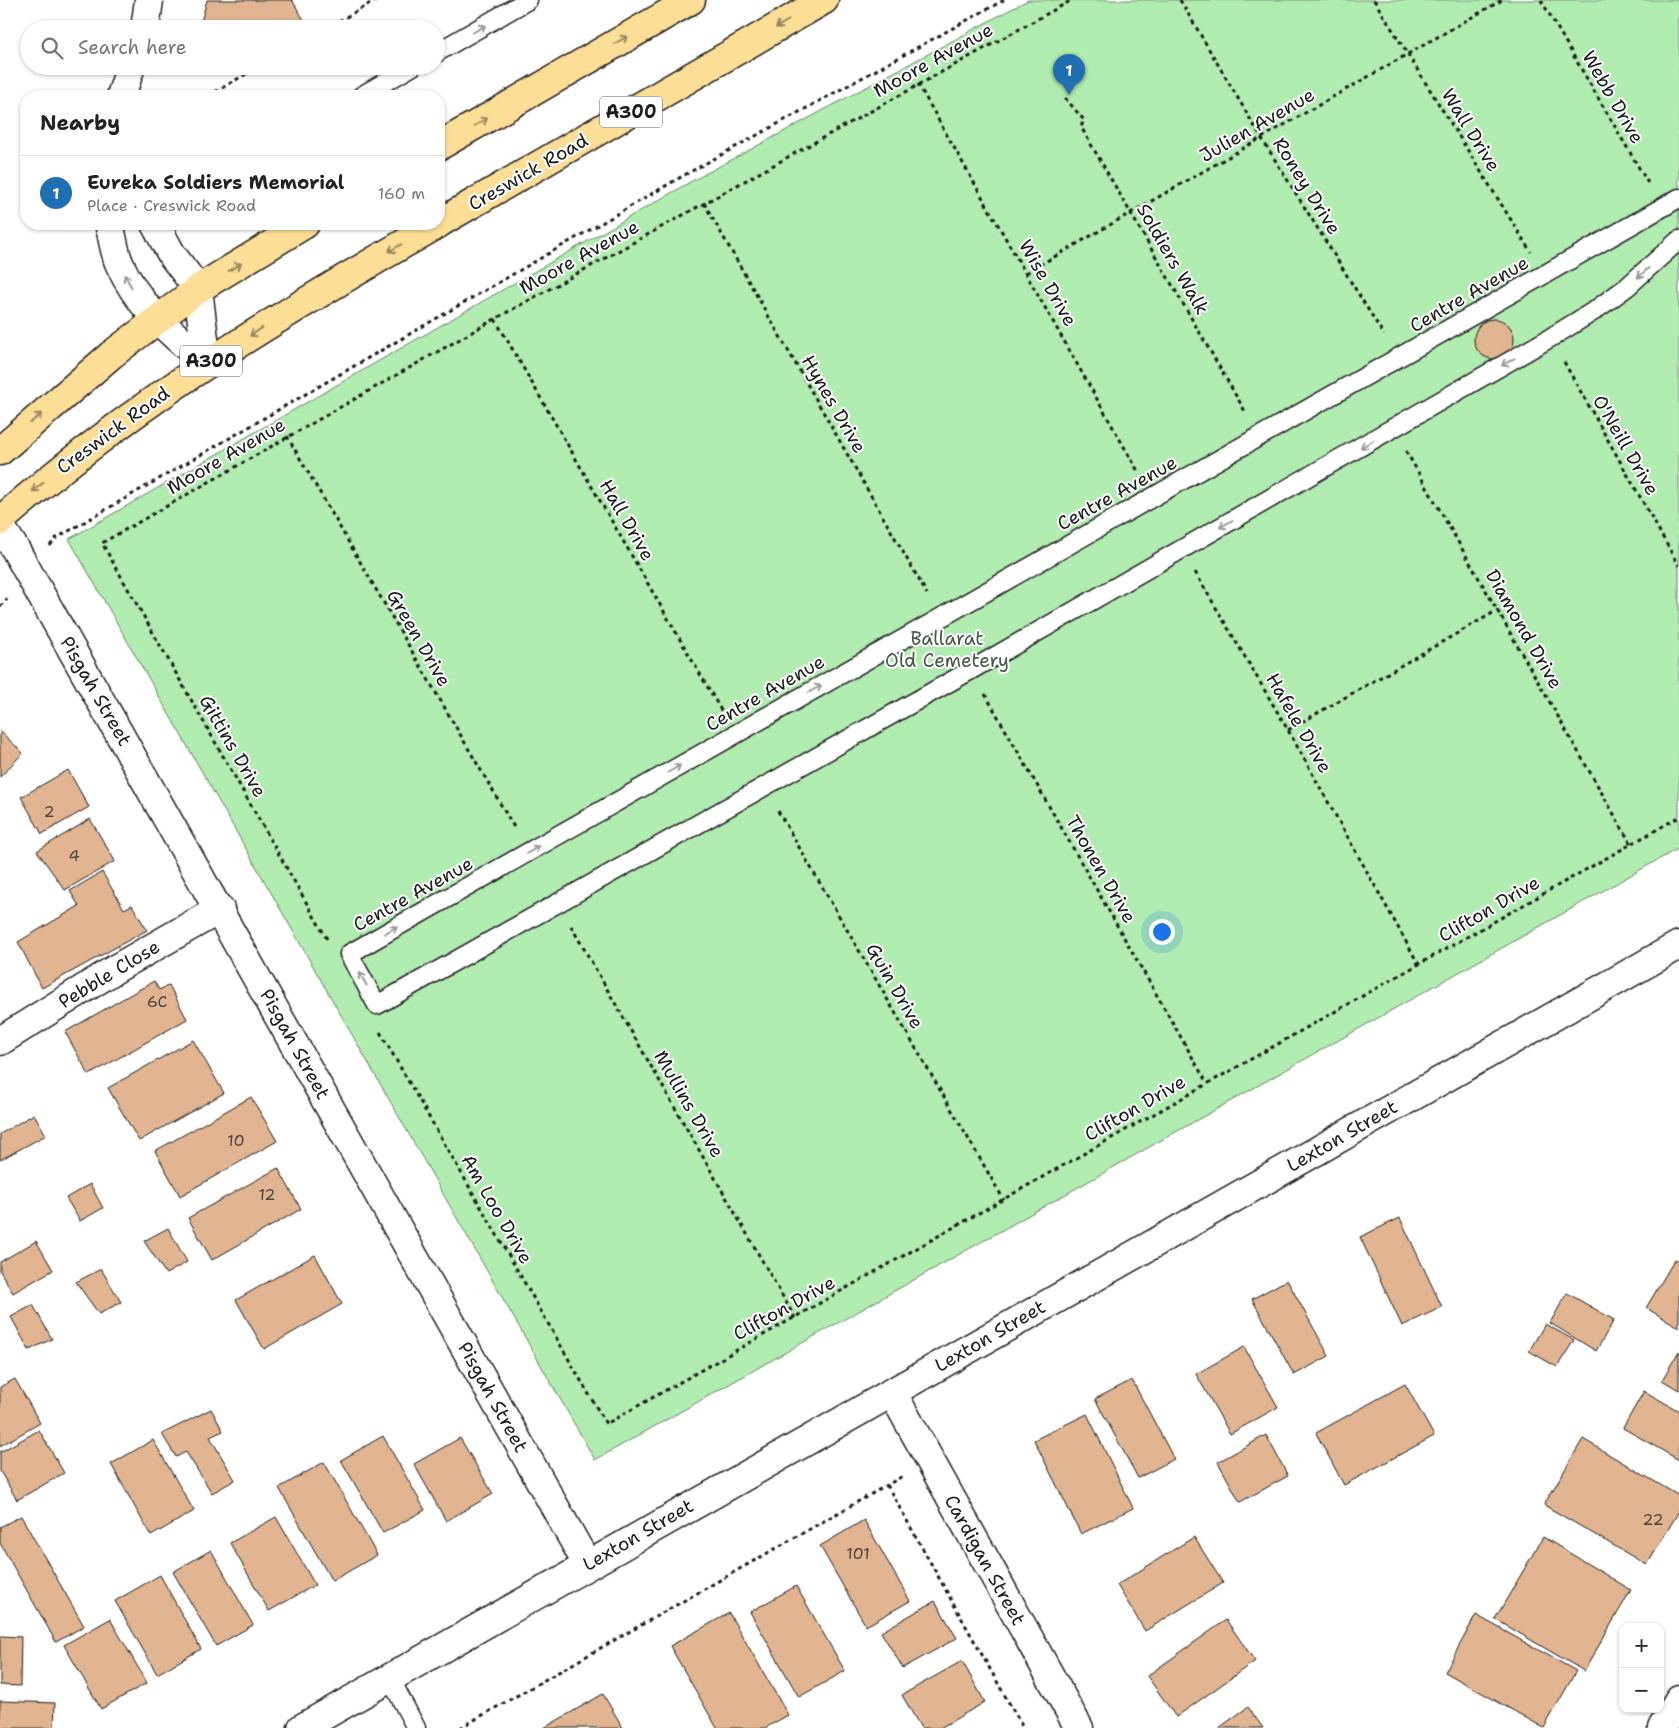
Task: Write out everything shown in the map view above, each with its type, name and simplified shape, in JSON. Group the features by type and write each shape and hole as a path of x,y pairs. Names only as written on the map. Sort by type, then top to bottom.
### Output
{"highway":[{"path":"445,143 691,0"},
{"name":"Creswick Road","path":"445,219 824,0"},
{"path":"0,451 110,355 156,320 198,289 295,230"},
{"name":"Creswick Road","path":"0,520 85,449 130,415 304,301 426,230"}],"street":[{"path":"123,90 128,75"},
{"path":"140,75 140,90"},
{"path":"110,230 119,264 131,286 156,320 207,364"},
{"path":"158,230 172,255 198,289 207,364"},
{"name":"Pisgah Street","path":"0,526 29,573 220,909 587,1564"},
{"name":"Pebble Close","path":"0,1041 117,968 220,909"},
{"name":"Lexton Street","path":"302,1728 587,1564 1679,945"},
{"name":"Cardigan Street","path":"892,1392 1079,1728"},
{"path":"1662,1728 1679,1699"}],"lane":[{"path":"445,48 528,0"},
{"path":"371,90 397,75"},
{"name":"Centre Avenue","path":"377,1004 349,954 940,617 1399,359 1679,198"},
{"path":"377,1004 558,904 763,786 971,670 1550,338 1594,311 1627,287 1679,240"},
{"path":"390,1678 416,1728"}],"path":[{"path":"341,20 376,0"},
{"path":"29,573 55,539 688,173 1004,0"},
{"name":"Moore Avenue","path":"102,543 495,319 1072,0"},
{"name":"Roney Drive","path":"1180,0 1262,139 1399,359"},
{"name":"Wall Drive","path":"1374,0 1545,275"},
{"name":"Julien Avenue","path":"1026,273 1502,0"},
{"name":"Webb Drive","path":"1541,0 1662,208"},
{"path":"218,90 244,75"},
{"name":"Wise Drive","path":"918,84 1153,497"},
{"name":"Soldiers Walk","path":"1065,98 1084,120 1080,127 1260,437"},
{"name":"Hynes Drive","path":"704,204 940,617"},
{"name":"Hall Drive","path":"495,319 735,735"},
{"name":"O'Neill Drive","path":"1550,338 1679,566"},
{"name":"Diamond Drive","path":"1394,429 1630,844"},
{"name":"Green Drive","path":"287,436 528,853"},
{"name":"Gittins Drive","path":"102,543 329,942 349,954"},
{"name":"Hafele Drive","path":"1182,549 1288,730 1420,965"},
{"path":"1288,730 1498,610"},
{"name":"Thonen Drive","path":"971,670 1207,1083"},
{"name":"Guin Drive","path":"763,786 1004,1200"},
{"name":"Clifton Drive","path":"606,1424 1679,817"},
{"name":"Mullins Drive","path":"558,904 795,1318"},
{"name":"Am Loo Drive","path":"377,1004 377,1027 606,1424"},
{"path":"460,1728 930,1461"},
{"path":"887,1485 1023,1728"}],"green space":[{"name":"Ballarat Old Cemetery","path":"1028,0 1679,0 1679,848 595,1460 69,539 692,181"}],"building":[{"path":"207,0 292,0 304,20 201,20"},
{"path":"1498,319 1505,322 1511,328 1514,339 1513,347 1505,356 1498,359 1490,359 1483,356 1475,347 1474,335 1477,328 1486,320"},
{"path":"0,731 23,753 0,777"},
{"path":"68,770 89,807 42,834 21,797"},
{"path":"90,819 115,861 65,890 37,851"},
{"path":"102,872 124,909 132,905 147,930 42,988 18,942 79,906 70,891"},
{"path":"154,981 159,990 169,985 187,1019 89,1075 65,1032"},
{"path":"193,1040 224,1093 139,1141 108,1088"},
{"path":"251,1097 277,1141 180,1196 155,1151"},
{"path":"34,1114 46,1135 0,1160 0,1134"},
{"path":"278,1168 301,1209 212,1260 188,1218"},
{"path":"90,1184 103,1208 80,1221 66,1198"},
{"path":"1400,1218 1442,1307 1402,1326 1360,1237"},
{"path":"168,1228 187,1262 166,1274 144,1241"},
{"path":"36,1241 53,1270 13,1293 0,1271 0,1262"},
{"path":"315,1255 342,1304 264,1349 236,1300"},
{"path":"1675,1259 1679,1261 1679,1327 1646,1308"},
{"path":"101,1269 121,1302 99,1314 76,1282"},
{"path":"1287,1280 1329,1356 1294,1375 1252,1299"},
{"path":"1567,1293 1614,1320 1596,1351 1550,1323"},
{"path":"33,1305 52,1339 29,1350 11,1317"},
{"path":"1545,1324 1574,1340 1557,1367 1529,1351"},
{"path":"1244,1347 1278,1407 1230,1434 1196,1374"},
{"path":"1679,1351 1679,1390 1662,1380"},
{"path":"15,1379 40,1423 0,1446 0,1387"},
{"path":"1132,1380 1174,1459 1138,1478 1095,1399"},
{"path":"1405,1384 1434,1436 1344,1485 1316,1433"},
{"path":"1644,1391 1679,1411 1679,1460 1623,1428"},
{"path":"211,1409 223,1431 210,1437 235,1480 212,1493 186,1452 176,1457 162,1434"},
{"path":"1087,1414 1133,1508 1081,1534 1034,1440"},
{"path":"39,1430 64,1473 17,1500 0,1471 0,1452"},
{"path":"1266,1435 1288,1476 1240,1502 1218,1462"},
{"path":"383,1436 425,1510 383,1533 341,1460"},
{"path":"460,1438 493,1494 446,1521 414,1464"},
{"path":"1583,1439 1679,1496 1679,1511 1647,1565 1544,1505"},
{"path":"153,1440 194,1511 151,1536 111,1464"},
{"path":"324,1462 377,1555 332,1581 279,1488"},
{"path":"21,1516 84,1626 56,1642 0,1543 0,1527"},
{"path":"276,1517 315,1585 269,1611 230,1543"},
{"path":"864,1520 910,1601 866,1626 820,1546"},
{"path":"1194,1537 1223,1583 1145,1631 1117,1585"},
{"path":"1543,1537 1631,1590 1584,1671 1495,1619"},
{"path":"211,1550 253,1625 216,1646 173,1572"},
{"path":"160,1575 201,1649 157,1674 115,1601"},
{"path":"796,1586 845,1671 799,1697 750,1612"},
{"path":"935,1601 957,1638 903,1668 881,1632"},
{"path":"729,1613 788,1715 765,1728 717,1728 670,1646"},
{"path":"1476,1615 1576,1671 1544,1728 1445,1672"},
{"path":"110,1619 147,1683 101,1709 64,1645"},
{"path":"1226,1620 1255,1661 1176,1717 1147,1676"},
{"path":"0,1636 21,1637 20,1686 0,1685"},
{"path":"962,1661 985,1702 940,1728 921,1728 902,1695"},
{"path":"603,1694 623,1728 544,1728"},
{"path":"0,1701 55,1703 54,1728 0,1728"},
{"path":"1248,1707 1263,1728 1219,1728"}],"place":[{"name":"Eureka Soldiers Memorial","path":"1069,95"}]}
